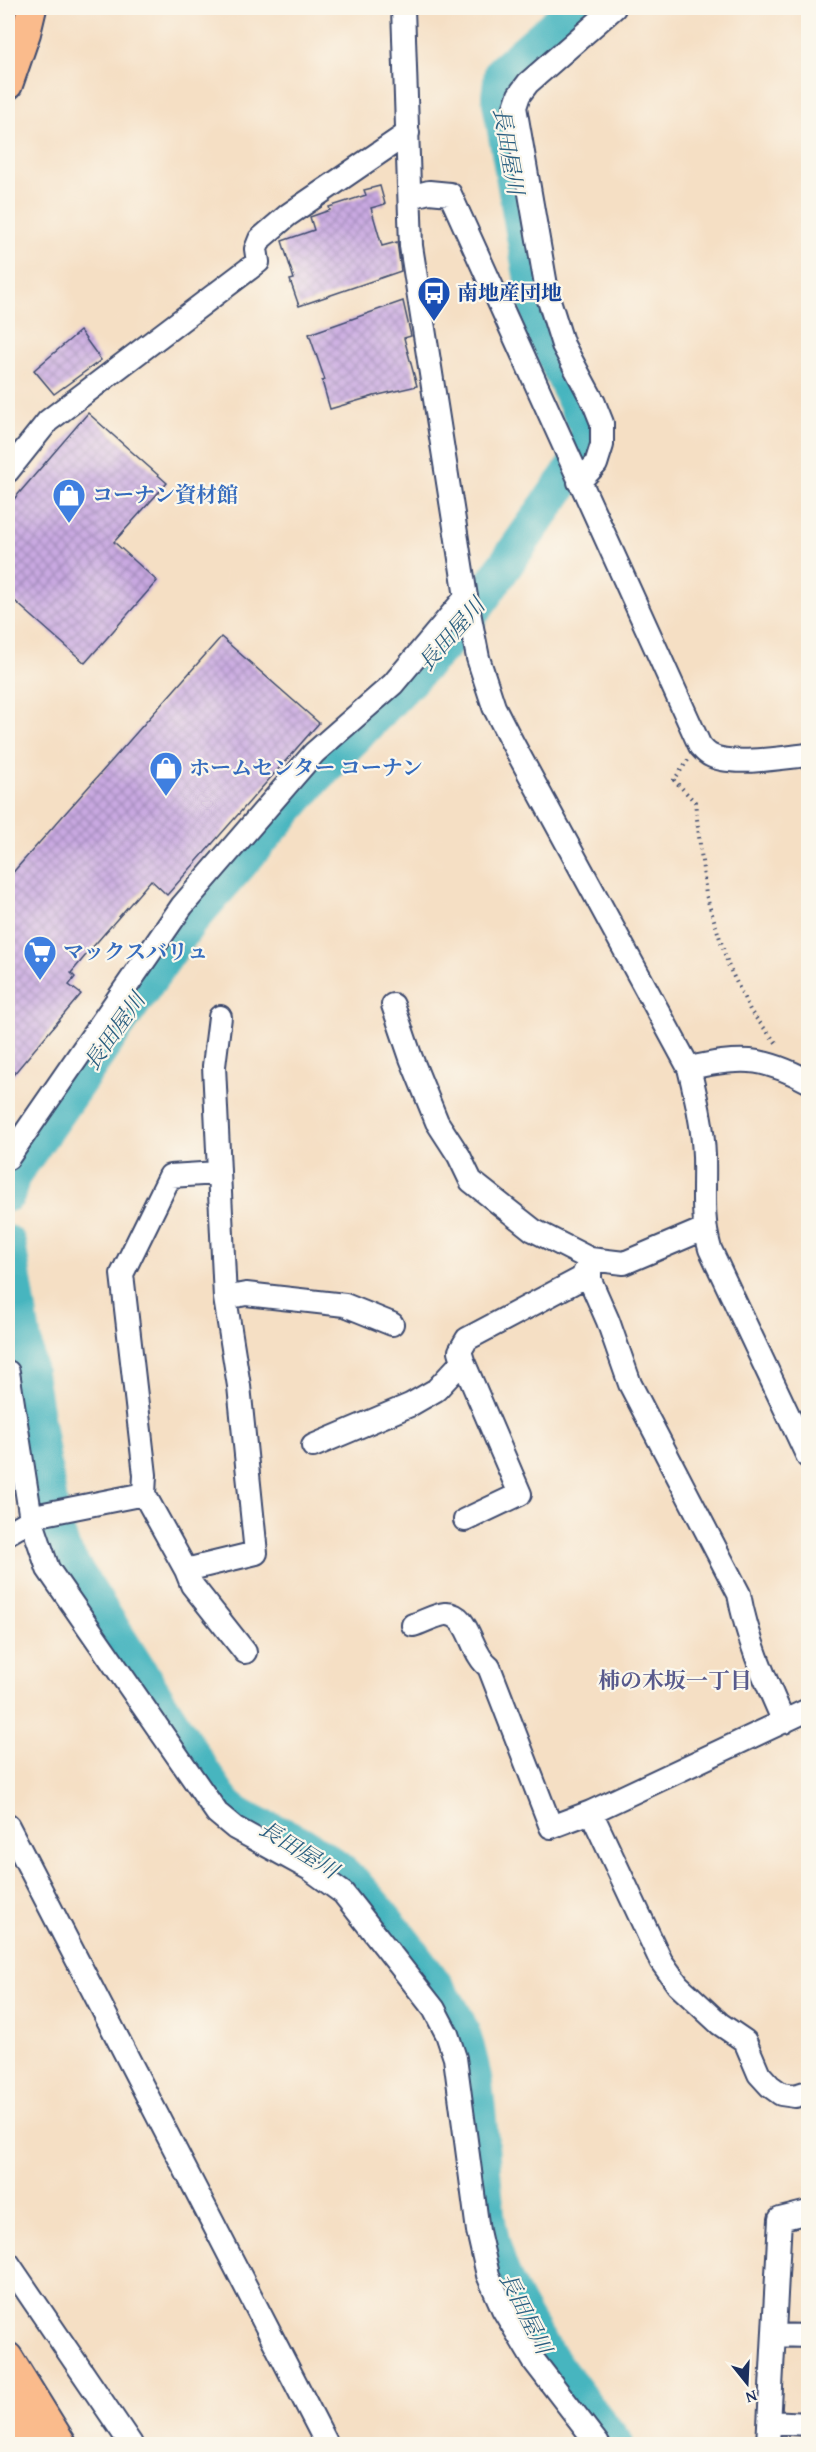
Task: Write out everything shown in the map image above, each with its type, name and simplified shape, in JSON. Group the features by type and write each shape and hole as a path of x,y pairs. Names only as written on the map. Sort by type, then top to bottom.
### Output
{"main road":[{"path":"8,85 32,8"},
{"path":"8,2357 62,2445"},
{"path":"8,2406 32,2445"}],"street":[{"path":"403,8 411,246 466,597 478,658 499,717 688,1068 702,1127 704,1229 722,1275 808,1457"},
{"path":"575,471 596,464 602,445 602,423 563,345 548,297 515,107 519,95 528,83 614,8"},
{"path":"8,471 48,421 258,262 256,249 260,239 288,215 408,133"},
{"path":"410,197 429,192 450,194 700,746 709,755 722,759 750,760 808,755"},
{"path":"8,1158 182,906 314,753 393,684 466,597"},
{"path":"393,1005 411,1058 437,1122 459,1156 471,1181 533,1230 590,1259 624,1263 704,1229"},
{"path":"186,1570 256,1553 239,1386 225,1298 214,1066 220,1017"},
{"path":"688,1068 726,1060 757,1060 781,1066 802,1078"},
{"path":"218,1173 170,1176 122,1274 145,1475 144,1494 192,1585 245,1652"},
{"path":"465,1520 520,1494 460,1351 467,1339 582,1278 590,1259"},
{"path":"590,1259 590,1280 630,1384 739,1594 744,1624 757,1661 784,1722"},
{"path":"225,1298 246,1294 345,1305 392,1324"},
{"path":"313,1446 410,1405 436,1390 463,1362"},
{"path":"8,1372 10,1406 48,1569 217,1813 235,1828 310,1869 343,1893 434,2009 456,2058 478,2231 488,2275 502,2309 534,2361 598,2445"},
{"path":"8,1533 35,1517 144,1494"},
{"path":"413,1625 446,1614 455,1616 464,1622 480,1661 489,1667 551,1827 591,1812 808,1710"},
{"path":"591,1812 661,1961 678,1984 720,2024 745,2041 759,2074 770,2086 781,2094 795,2096 808,2092"},
{"path":"8,1826 327,2445"},
{"path":"768,2445 780,2219 808,2212"},
{"path":"8,2263 131,2445"},
{"path":"775,2335 808,2336"},
{"path":"770,2422 808,2424"}],"path":[{"path":"700,746 674,780 695,802 706,895 729,966 751,1012 802,1078"}],"building":[{"path":"380,186 385,204 371,208 382,246 397,242 401,271 299,306 290,280 294,279 282,241 314,230 310,217 330,210 329,207 366,195 364,190"},
{"path":"403,301 411,336 404,338 417,386 330,409 322,381 325,380 309,334"},
{"path":"80,331 101,360 54,394 34,370"},
{"name":"コーナン資材館","path":"88,413 167,483 114,542 157,581 85,663 8,595 8,506"},
{"name":"ホームセンター コーナン","path":"221,637 319,723 167,895 151,880 91,949 71,973 75,977 69,985 81,994 8,1081 8,878"}],"waterway":[{"name":"長田屋川","path":"8,1194 12,1177 190,921 313,780 463,625 581,457 588,430 540,325 499,97 502,72 575,8"},
{"name":"長田屋川","path":"8,1243 52,1516 63,1551 224,1803 243,1818 300,1843 344,1874 371,1902 404,1943 448,2004 463,2036 471,2061 476,2089 489,2227 496,2257 508,2287 539,2343 616,2444"}],"place":[{"name":"南地産団地","path":"434,322"},
{"name":"コーナン資材館","path":"69,524"},
{"name":"ホームセンター コーナン","path":"166,797"},
{"name":"マックスバリュ","path":"40,981"}],"district":[{"name":"柿の木坂一丁目","path":"675,1680"}]}
